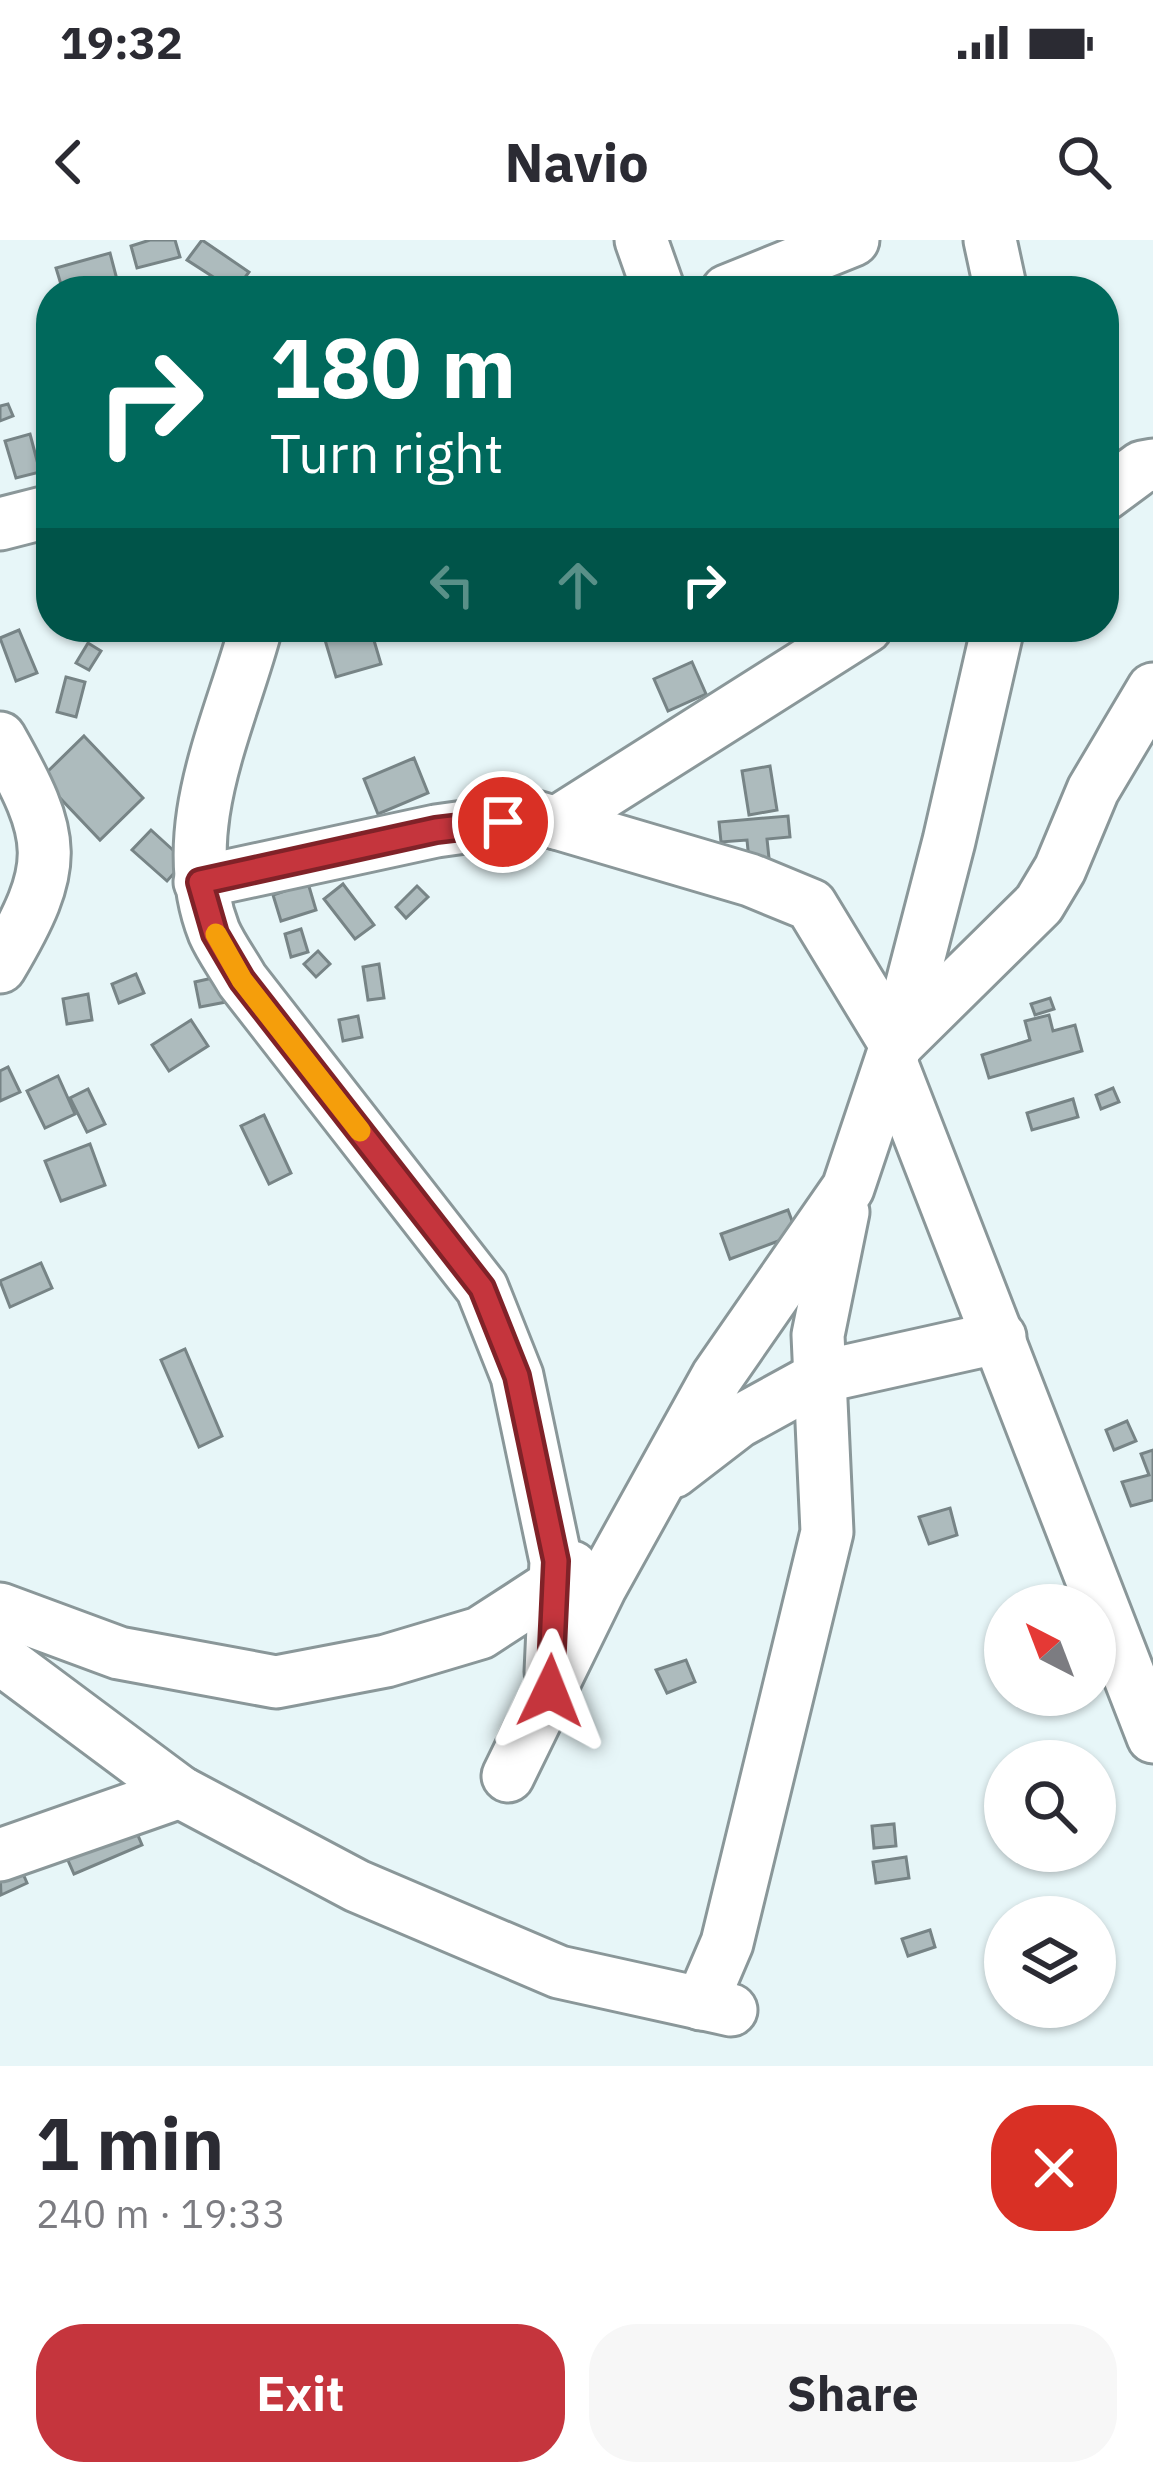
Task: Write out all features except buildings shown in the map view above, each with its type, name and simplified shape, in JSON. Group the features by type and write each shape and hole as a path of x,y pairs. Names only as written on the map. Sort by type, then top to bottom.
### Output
{"street":[{"path":"641,240 654,276"},
{"path":"765,276 854,240"},
{"path":"990,240 998,276"},
{"path":"1119,484 1142,467 1153,465"},
{"path":"0,524 36,515"},
{"path":"252,642 208,791 199,836 200,882 215,934 242,980 482,1288 517,1376 556,1561 550,1691"},
{"path":"556,823 842,642"},
{"path":"0,1658 180,1792 356,1886 559,1972 717,2007 727,1943 827,1532 818,1334 848,1188 893,1053 995,642"},
{"path":"893,1053 1039,904 1060,869 1093,790 1153,689"},
{"path":"0,738 38,808 46,853 36,898 0,967"},
{"path":"200,882 436,830 536,817 750,880 811,905 893,1053 1153,1737"},
{"path":"508,1776 601,1588 718,1377 848,1188"},
{"path":"0,1609 119,1653 276,1682 386,1661 480,1633 554,1585 659,1483 738,1422 820,1377 1000,1337"},
{"path":"0,1855 180,1792"}],"slow traffic":[{"path":"216,934 242,980 360,1131"}],"route":[{"path":"503,822 436,830 200,882 215,934 242,980 482,1288 517,1376 556,1561 550,1691"}]}
